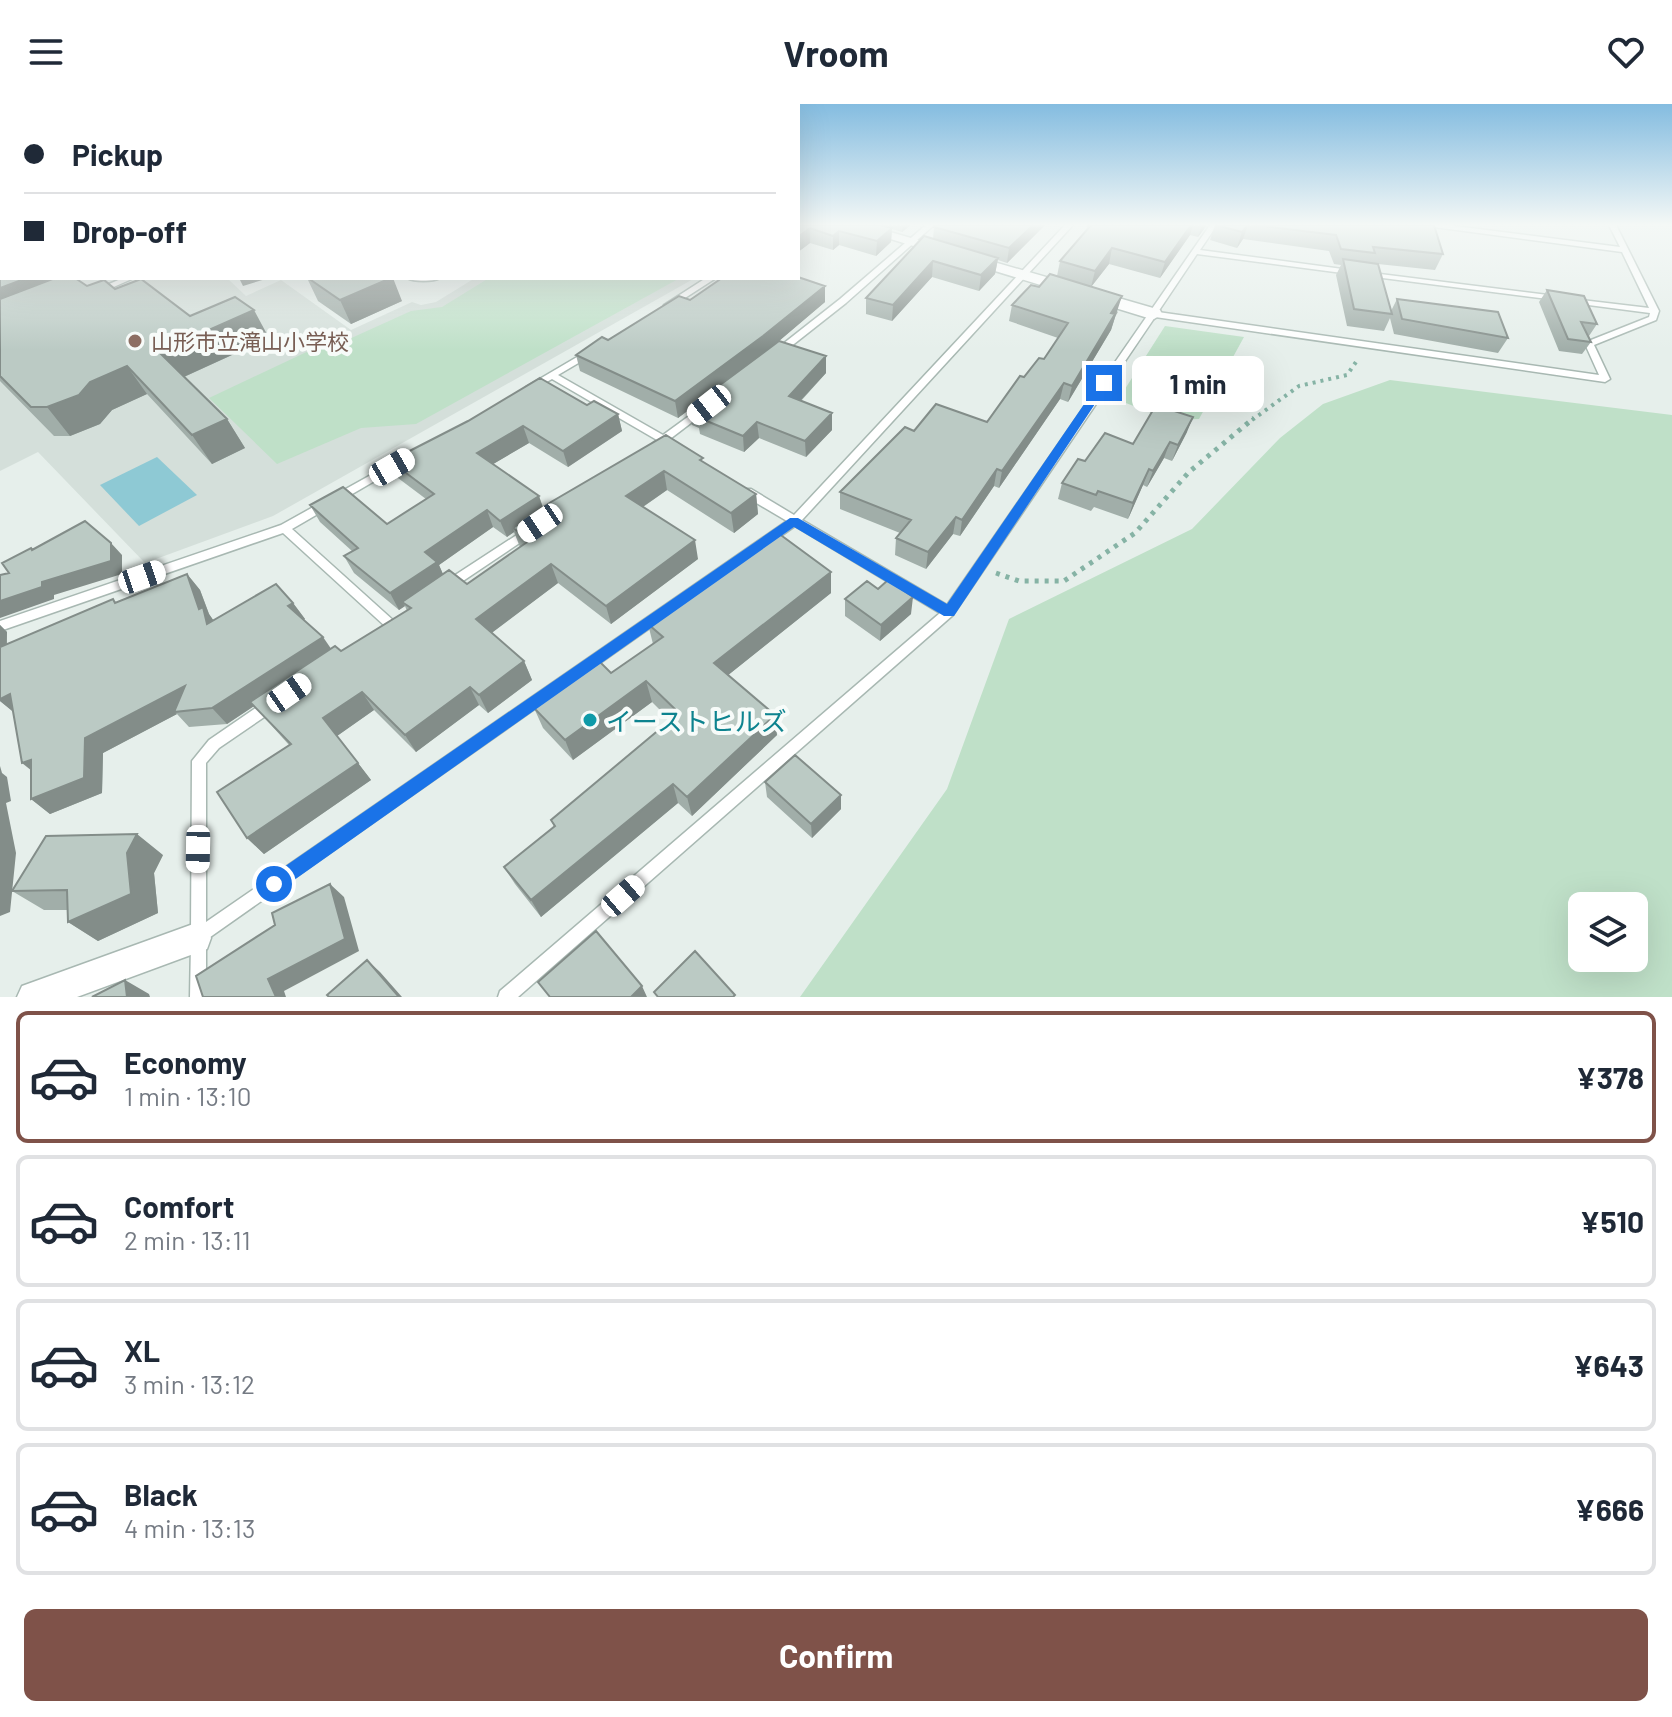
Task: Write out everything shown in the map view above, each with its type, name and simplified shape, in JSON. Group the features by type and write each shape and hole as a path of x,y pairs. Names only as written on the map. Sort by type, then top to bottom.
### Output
{"street":[{"path":"993,267 1154,314"},
{"path":"33,997 196,938"}],"lane":[{"path":"772,357 882,267"},
{"path":"196,938 794,521 1032,267"},
{"path":"506,997 949,612 1186,267"},
{"path":"1310,267 1655,311"},
{"path":"1154,314 1605,379 1589,344 1653,318 1655,311 1633,267"},
{"path":"86,296 125,280"},
{"path":"659,310 709,280"},
{"path":"830,297 843,301"},
{"path":"525,390 592,351"},
{"path":"552,375 678,448"},
{"path":"652,448 712,403"},
{"path":"0,626 285,528 419,452"},
{"path":"742,489 949,612"},
{"path":"442,589 534,527"},
{"path":"285,528 390,624"},
{"path":"377,632 403,615"},
{"path":"198,997 199,761 214,744 277,701"}],"path":[{"path":"979,567 1019,581 1064,581 1135,533 1189,472 1261,412 1299,386 1347,375 1360,356 1358,343"}],"shaded area":[{"path":"143,280 229,280 246,296 281,280 351,330 412,302 421,305 436,302 472,280 691,280 273,516 145,563 38,452 0,471 0,338"}],"green space":[{"path":"486,280 676,280 416,424 361,428 277,464 209,398 332,340 347,340 411,311 442,307"},
{"path":"1165,326 1244,337 1199,419 1170,420 1118,400"},
{"path":"1390,380 1672,415 1672,997 800,997 947,789 1009,619 1192,529 1280,438 1323,404"}],"water":[{"path":"157,457 197,495 139,526 100,485"}],"building":[{"path":"895,267 928,267 893,305 866,298"},
{"path":"952,267 989,267 981,275"},
{"path":"1345,267 1379,267 1392,314 1354,309"},
{"path":"1050,274 1122,296 1111,313 1115,314 1072,386 1064,383 1002,471 997,469 962,520 956,517 928,552 896,538 911,520 840,492 905,427 914,431 936,404 987,422 1020,376 1024,377 1039,358 1044,359 1068,323 1012,305 1031,285 1039,287"},
{"path":"800,278 825,286 675,401 576,355 602,337 608,340 679,296 690,300 719,280"},
{"path":"0,280 22,280 0,288"},
{"path":"50,280 78,280 87,286 104,280 115,289 142,280 190,316 235,297 254,310 159,352 227,419 192,435 127,366 90,382 79,395 47,407 31,407 0,376 0,299"},
{"path":"311,280 386,280 340,300"},
{"path":"1547,290 1584,296 1597,324 1581,322 1591,342 1568,339"},
{"path":"1397,299 1498,312 1508,338 1402,319"},
{"path":"779,341 826,356 789,396 832,413 805,441 757,422 743,436 697,417 702,414 689,408"},
{"path":"540,378 587,405 594,401 618,414 563,451 523,426 477,453 539,496 500,521 487,510 425,552 437,562 390,593 344,556 358,548 310,505 343,487 387,524 434,494 390,461 468,421"},
{"path":"1156,405 1193,417 1178,445 1170,442 1153,471 1149,469 1133,503 1062,483 1078,459 1085,461 1105,433 1133,444"},
{"path":"666,435 756,494 731,513 664,471 626,496 695,540 606,606 551,564 476,619 524,661 479,695 470,687 405,735 362,692 323,718 358,763 247,838 217,792 291,744 250,702 335,646 341,651 411,608 402,602 449,570 467,584 530,540 513,528 551,502"},
{"path":"85,521 111,543 111,561 42,582 42,587 0,601 0,575 9,573 2,563"},
{"path":"778,533 831,572 714,663 775,715 687,797 673,784 531,900 504,867 555,826 551,820 679,713 646,681 565,740 534,708 600,662 611,673 663,637 648,624 676,604 679,606"},
{"path":"187,574 199,609 203,607 207,624 276,584 293,603 288,606 323,637 212,708 174,712 185,686 85,738 84,778 31,799 31,760 22,763 10,694 0,699 0,647 113,599 115,603"},
{"path":"888,580 913,597 881,625 845,599 867,581 878,589"},
{"path":"795,755 841,795 811,824 765,782"},
{"path":"137,834 127,853 131,894 68,922 67,890 12,891 46,836"},
{"path":"330,884 345,939 268,979 276,997 203,997 196,976 275,925 272,913"},
{"path":"596,931 642,986 631,997 550,997 538,982"},
{"path":"695,951 735,995 733,997 658,997 654,992"},
{"path":"367,960 399,997 327,995"},
{"path":"125,980 127,997 92,997"}],"place":[{"name":"山形市立滝山小学校","path":"135,341"},
{"name":"イーストヒルズ","path":"590,720"}],"route":[{"path":"274,884 794,521 949,612 1104,383"}]}
